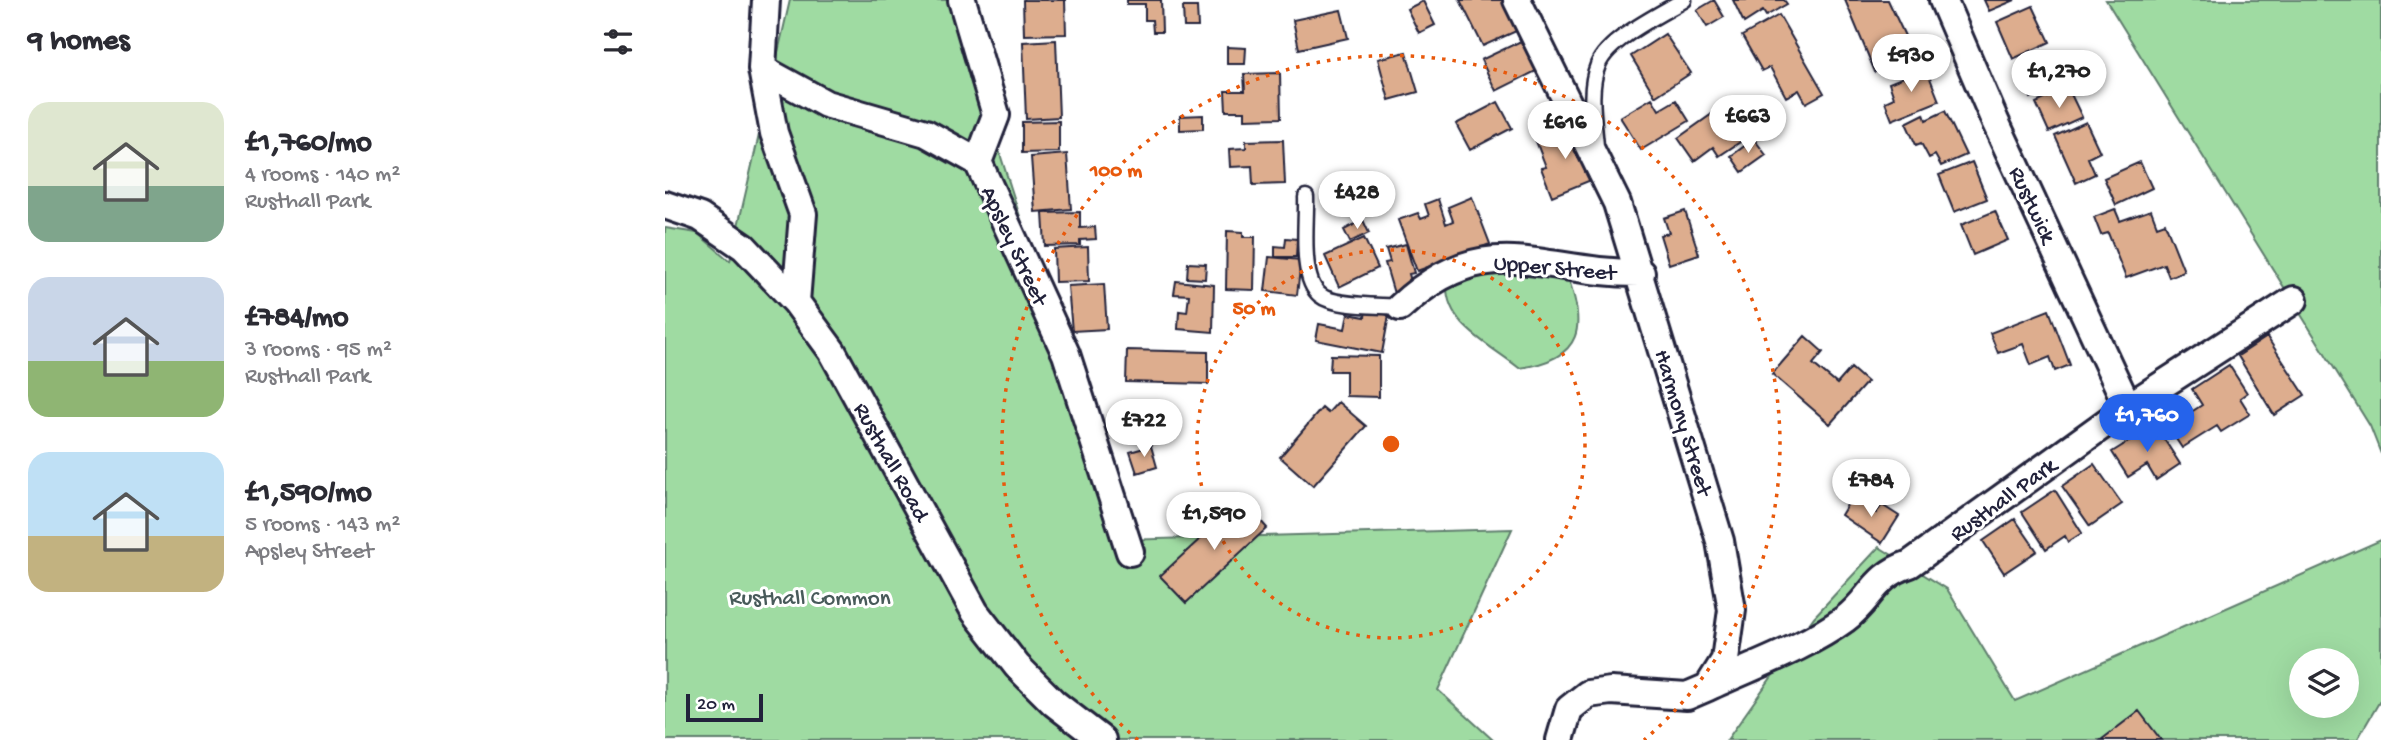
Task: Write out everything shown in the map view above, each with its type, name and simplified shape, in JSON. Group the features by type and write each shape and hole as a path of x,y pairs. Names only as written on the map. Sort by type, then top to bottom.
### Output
{"street":[{"path":"766,0 762,69 774,133 803,214 796,302"},
{"path":"963,0 996,115 978,162"},
{"name":"Harmony Street","path":"1517,0 1617,203 1641,273 1720,541 1732,610 1725,660 1708,687"},
{"name":"Rustwick","path":"1943,0 1995,121 2128,407"},
{"name":"Apsley Street","path":"762,69 826,104 926,133 978,162 1066,354 1130,552"},
{"name":"Rusthall Road","path":"665,205 700,217 744,247 796,302 832,351 975,612 1017,666 1054,703 1102,740"},
{"name":"Upper Street","path":"1399,307 1445,272 1487,258 1537,261 1602,273 1641,273"},
{"name":"Rusthall Park","path":"1708,687 1788,650 1846,618 1890,570 1910,564 2128,407 2294,300"},
{"path":"1560,740 1569,709 1588,694 1611,691 1687,696 1708,687"}],"lane":[{"path":"1597,161 1593,104 1598,62 1627,35 1684,0"},
{"path":"1306,197 1306,275 1320,296 1339,302 1399,307"}],"green space":[{"name":"Rusthall Common","path":"790,0 951,0 1123,540 1512,529 1438,690 1493,740 665,740 665,228 697,233 730,261"},
{"path":"2106,0 2381,0 2381,454 2370,426"},
{"path":"1489,261 1566,272 1577,309 1577,324 1575,337 1568,348 1557,357 1541,364 1519,368 1472,333 1453,311 1447,284"},
{"path":"2381,540 2381,699 2357,740 1727,740 1814,617 1879,547 1947,589 2015,701"}],"building":[{"path":"1023,0 1065,0 1066,34 1024,35"},
{"path":"1127,0 1161,0 1162,32 1153,32 1152,20 1145,20 1145,4 1127,4"},
{"path":"1460,0 1511,0 1523,28 1483,46"},
{"path":"1714,0 1724,17 1707,27 1697,10"},
{"path":"1733,0 1784,0 1787,4 1766,16 1763,11 1744,23"},
{"path":"1845,0 1888,0 1914,55 1875,72"},
{"path":"1984,0 2015,0 1989,11"},
{"path":"1423,1 1435,25 1419,33 1407,9"},
{"path":"2033,6 2050,42 2013,59 1997,22"},
{"path":"1183,7 1197,7 1198,27 1184,27"},
{"path":"1341,10 1348,38 1299,49 1293,20"},
{"path":"1779,15 1824,93 1806,103 1799,90 1786,97 1770,67 1762,71 1742,36"},
{"path":"1665,34 1691,73 1655,96 1631,56"},
{"path":"1056,40 1059,117 1026,119 1023,42"},
{"path":"1523,40 1538,70 1496,91 1481,60"},
{"path":"1227,47 1246,48 1245,64 1227,64"},
{"path":"1406,52 1418,92 1389,100 1378,59"},
{"path":"2055,57 2066,83 2031,98 2020,72"},
{"path":"1926,68 1939,101 1892,120 1885,102 1894,98 1889,83"},
{"path":"1280,73 1281,118 1245,119 1245,111 1226,111 1225,91 1245,91 1244,74"},
{"path":"2068,88 2082,117 2049,132 2036,103"},
{"path":"1652,98 1659,110 1676,100 1689,121 1641,150 1620,117"},
{"path":"1498,102 1512,128 1470,150 1456,124"},
{"path":"1945,111 1966,155 1941,166 1935,155 1929,158 1921,143 1916,145 1906,123 1924,114 1926,120"},
{"path":"1712,114 1724,130 1731,124 1743,140 1719,156 1713,147 1694,161 1678,138"},
{"path":"1203,115 1203,129 1180,130 1180,116"},
{"path":"1059,121 1059,152 1022,153 1022,122"},
{"path":"2086,122 2100,152 2088,158 2095,174 2076,183 2055,136"},
{"path":"1575,126 1596,178 1552,196 1541,168 1546,167 1536,141"},
{"path":"1754,139 1766,155 1742,172 1731,156"},
{"path":"1283,140 1285,184 1253,185 1252,166 1230,167 1229,149 1246,148 1246,141"},
{"path":"1067,154 1071,209 1035,212 1031,157"},
{"path":"1972,162 1987,199 1954,212 1939,175"},
{"path":"2140,162 2152,188 2116,205 2104,178"},
{"path":"1472,197 1490,244 1417,271 1398,220 1418,213 1421,219 1429,216 1425,204 1438,199 1446,224 1453,221 1448,207"},
{"path":"2115,209 2120,221 2151,210 2157,226 2165,223 2184,271 2169,277 2164,264 2126,278 2108,233 2101,235 2094,217"},
{"path":"1685,211 1699,254 1669,264 1660,235 1669,233 1664,218"},
{"path":"1995,211 2008,240 1973,255 1961,225"},
{"path":"1080,212 1080,228 1095,227 1096,239 1080,240 1080,245 1045,246 1043,213"},
{"path":"1363,220 1369,233 1350,242 1344,230"},
{"path":"1227,231 1243,232 1243,237 1255,237 1254,290 1226,289"},
{"path":"1286,238 1297,239 1296,257 1275,257 1275,246 1285,247"},
{"path":"1364,238 1378,268 1339,287 1325,256"},
{"path":"1406,244 1414,273 1409,274 1414,292 1395,297 1385,263 1390,262 1386,249"},
{"path":"1088,247 1089,281 1055,282 1054,249"},
{"path":"1269,257 1301,260 1297,295 1265,291"},
{"path":"1188,263 1206,264 1205,279 1187,278"},
{"path":"1176,281 1214,285 1213,332 1178,329 1179,311 1187,312 1189,295 1174,294"},
{"path":"1104,284 1107,329 1072,331 1068,286"},
{"path":"1366,310 1389,315 1382,353 1316,340 1319,324 1345,329 1348,314 1365,317"},
{"path":"2049,310 2070,365 2055,371 2050,357 2031,365 2023,344 1998,353 1990,333"},
{"path":"1805,336 1823,352 1813,364 1837,384 1851,368 1867,382 1830,424 1772,374"},
{"path":"2267,337 2305,395 2274,415 2238,356"},
{"path":"1127,350 1208,352 1208,384 1126,382"},
{"path":"1331,355 1379,356 1379,397 1346,396 1346,371 1330,371"},
{"path":"2229,365 2247,393 2240,398 2250,414 2221,432 2217,426 2182,448 2168,427 2202,405 2192,389"},
{"path":"1338,402 1366,426 1313,486 1280,457 1322,408 1328,413"},
{"path":"2155,425 2180,464 2156,480 2147,465 2128,477 2112,452"},
{"path":"1151,446 1157,467 1137,473 1130,452"},
{"path":"2094,464 2122,504 2090,526 2062,486"},
{"path":"2055,490 2082,533 2068,542 2065,536 2046,549 2022,512"},
{"path":"1852,497 1876,513 1882,505 1899,516 1882,543 1841,515"},
{"path":"1242,500 1267,528 1186,603 1160,576"},
{"path":"2015,519 2037,551 2004,573 1983,541"},
{"path":"2139,711 2161,740 2101,740"}]}
